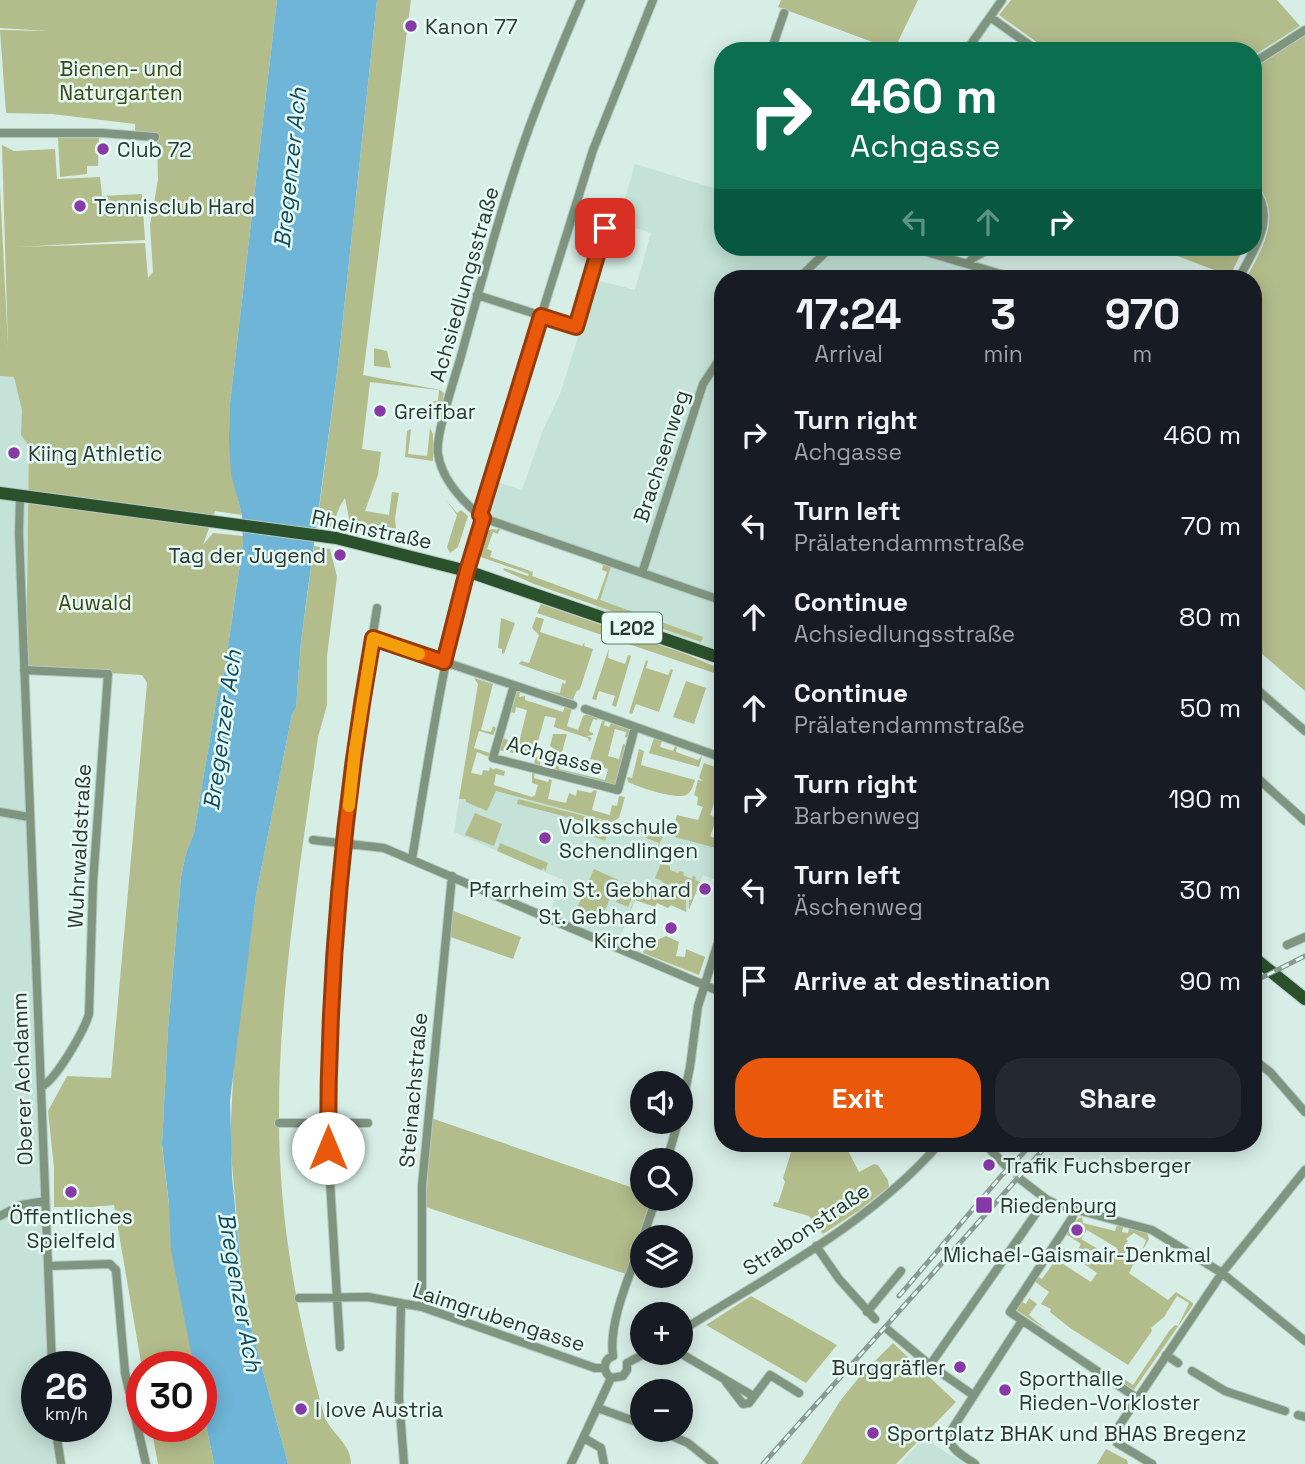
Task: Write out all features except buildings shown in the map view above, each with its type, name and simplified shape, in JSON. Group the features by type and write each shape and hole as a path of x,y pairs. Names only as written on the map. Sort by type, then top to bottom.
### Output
{"main road":[{"name":"Rheinstraße","path":"0,493 336,538 467,571 714,656"},
{"path":"1262,964 1305,999"}],"street":[{"name":"Achsiedlungsstraße","path":"481,517 447,480 438,449 477,295 529,130 581,0"},
{"path":"412,859 444,662 481,517 593,150 653,0"},
{"path":"972,42 1002,0"},
{"path":"774,42 784,13"},
{"path":"990,17 1025,42"},
{"path":"1262,57 1305,30"},
{"path":"0,134 102,133 155,137"},
{"path":"1262,206 1262,233"},
{"path":"477,295 576,327 605,228"},
{"path":"807,270 822,256"},
{"path":"943,256 989,270"},
{"path":"968,263 977,256"},
{"name":"Brachsenweg","path":"642,573 703,384 714,368"},
{"name":"Oberer Achdamm","path":"19,496 29,817 51,1351"},
{"path":"481,517 714,598"},
{"path":"340,1347 328,1125 333,989 355,750 377,608"},
{"path":"373,638 573,705"},
{"name":"Wuhrwaldstraße","path":"24,670 108,674 93,883 89,1014 86,1025 53,1076 41,1087"},
{"name":"Achgasse","path":"514,685 493,758 618,790 635,727"},
{"path":"1262,695 1305,731"},
{"path":"585,709 714,755"},
{"path":"1262,782 1305,821"},
{"path":"0,812 29,817"},
{"path":"313,840 384,848 714,989"},
{"name":"Steinachstraße","path":"422,1307 422,1186 452,876"},
{"path":"1287,944 1305,937"},
{"path":"688,1071 704,984 714,954"},
{"path":"1262,1066 1305,1112"},
{"path":"279,1123 368,1123"},
{"name":"Strabonstraße","path":"693,1323 816,1246 885,1198 932,1152"},
{"path":"993,1152 1006,1166"},
{"path":"1147,1463 1117,1443 1114,1437 1117,1428 1222,1273 1305,1170"},
{"path":"1020,1179 1046,1199 1074,1210 1152,1230 1222,1273 1305,1341"},
{"path":"930,1365 1046,1199"},
{"path":"0,1216 22,1205 44,1200"},
{"path":"1074,1210 1072,1218 1010,1310 1022,1321 1137,1398"},
{"path":"816,1246 839,1279 875,1319"},
{"path":"48,1266 110,1264 116,1270 125,1373 146,1464"},
{"path":"867,1312 901,1271"},
{"path":"613,1356 611,1343 616,1319 630,1278"},
{"name":"Laimgrubengasse","path":"299,1297 376,1298 422,1307 595,1368 604,1368"},
{"path":"401,1303 399,1398 404,1464"},
{"path":"975,1464 955,1450 948,1437 1022,1321"},
{"path":"887,1329 930,1365 973,1395"},
{"path":"1166,1354 1178,1363"},
{"path":"613,1356 620,1356 627,1363 627,1370 623,1376 611,1378 604,1368 606,1362 613,1356"},
{"path":"693,1361 754,1396 770,1375 799,1393"},
{"path":"1192,1371 1225,1391 1285,1411"},
{"path":"571,1464 611,1378"},
{"path":"598,1408 630,1420"},
{"path":"584,1438 601,1448 604,1464"},
{"path":"58,1442 61,1464"},
{"path":"686,1442 714,1464"}],"shaded area":[{"path":"635,164 714,188 714,256 940,256 987,270 714,270 714,656 594,615 611,563 479,515 491,480 522,490 543,430 560,394 596,280 635,290 651,233 618,222"},
{"path":"0,376 14,377 30,438 25,642 31,950 53,1351 21,1351 21,1442 58,1442 59,1464 0,1464"},
{"path":"462,782 612,822 618,820 714,847 714,879 703,875 687,912 639,891 617,943 549,914 563,880 454,832"},
{"path":"926,1436 936,1446 965,1464 900,1464"}],"green space":[{"path":"0,0 277,0 230,403 235,487 242,515 215,511 203,545 213,533 243,536 243,543 224,674 218,691 194,833 181,877 168,1029 162,1145 171,1224 191,1351 139,1351 114,1205 54,1207 54,1168 48,1111 67,1076 111,1078 147,683 142,675 26,668 29,446 21,435 22,410 14,377 0,376 0,186 8,348 2,145 14,151 55,149 57,179 100,177 102,196 142,194 145,240 18,247 145,243 148,278 153,272 150,225 158,180 157,142 135,130 135,124 52,114 6,113 0,30 49,31 0,28"},
{"path":"377,0 411,0 363,375 440,390 444,393 440,413 430,420 434,401 438,401 439,390 370,382 362,449 381,452 378,475 365,511 389,515 392,492 399,493 396,530 380,534 351,529 345,498 332,527 317,525 338,365"},
{"path":"781,0 918,0 898,42 872,42 778,7"},
{"path":"1011,0 1277,0 1300,26 1262,50 1262,42 1036,42 999,15"},
{"path":"1305,35 1305,691 1262,654 1262,270 1251,270 1258,256 1262,256 1269,217 1268,205 1262,192 1262,63"},
{"path":"58,137 99,137 98,166 87,166 87,174 60,177"},
{"path":"1178,256 1240,256 1233,270 1214,270"},
{"path":"374,348 387,351 391,368 374,366"},
{"path":"430,428 433,434 433,461 405,457 407,431 411,429 408,454 427,456"},
{"path":"446,500 457,513 461,510 468,516 458,547 450,553 447,547 457,515"},
{"path":"499,527 510,532 500,529 498,534 493,532 487,549 492,551 490,557 533,572 532,576 597,600 607,572 602,570 603,565 593,561 611,567 600,600 703,637 701,642 534,584 503,570 504,568 528,576 529,574 478,556 485,532 497,530"},
{"path":"314,546 330,549 337,577 327,656 327,705 318,737 286,977 280,1074 280,1158 286,1233 306,1345 325,1418 345,1445 351,1464 288,1464 251,1327 242,1277 230,1142 234,1058 256,895 292,714 296,708 301,641"},
{"path":"541,604 686,654 714,666 714,673 537,613"},
{"path":"536,617 544,619 540,632 582,646 585,642 584,646 593,649 580,689 573,700 541,689 560,693 562,683 565,684 566,681 519,664 521,661 529,663 539,635 532,628"},
{"path":"501,618 515,623 504,654 502,649 498,648"},
{"path":"609,648 608,658 625,664 628,655 631,656 616,707 612,705 615,696 599,691 596,700 592,699"},
{"path":"646,660 646,668 668,675 671,669 673,670 659,712 636,704 632,714 629,713"},
{"path":"474,678 493,684 481,730 491,732 493,726 496,728 493,735 479,731 474,748 490,753 489,757 477,752 471,773 482,775 483,770 489,771 490,767 505,771 504,776 496,774 494,785 532,797 538,785 532,783 532,771 535,772 534,778 548,782 549,779 552,780 548,799 566,803 569,793 576,796 577,790 591,793 594,790 597,791 592,810 610,815 612,805 617,806 619,796 625,797 619,818 612,822 496,791 487,811 466,802 466,799 459,799 478,684"},
{"path":"686,681 706,688 694,724 673,717"},
{"path":"516,691 520,692 519,697 525,696 525,700 563,712 565,706 572,708 567,726 578,730 583,716 587,714 598,718 593,719 589,731 593,735 587,736 592,738 589,742 588,738 554,727 556,718 545,716 534,756 546,759 548,753 560,753 550,746 553,734 567,734 562,752 567,754 566,759 561,758 559,769 605,780 608,769 602,767 602,762 590,759 602,721 609,727 611,723 630,729 628,738 625,737 626,732 615,729 608,756 619,759 623,744 627,745 616,786 555,770 556,764 541,760 539,767 534,766 535,758 499,750 503,738 508,740 506,749 517,751 527,710 516,707 515,713 510,712"},
{"path":"654,738 662,741 660,747 673,751 675,746 676,752 698,760 702,756 699,767 649,753"},
{"path":"639,749 644,751 641,765 695,780 690,792 673,796 628,782 627,777 632,778"},
{"path":"704,763 714,767 714,803 710,815 714,817 714,826 710,836 714,838 714,848 671,836 677,815 698,820 703,807 697,805 698,797 694,795 698,780 703,781 699,778"},
{"path":"518,799 612,823 605,841 590,835 594,824 517,804"},
{"path":"475,813 502,824 494,846 465,835"},
{"path":"624,823 664,834 648,868 659,843 623,825"},
{"path":"500,843 548,863 545,872 544,868 541,870 497,851"},
{"path":"661,863 670,866 670,870 684,872 683,875 692,879 693,876 696,877 695,880 700,882 689,910 689,893 686,891 686,912 671,905 668,908 657,903 655,907 635,900 618,940 638,891 643,893 645,888 662,896 670,892 662,881 655,878"},
{"path":"594,869 618,880 599,924 575,913"},
{"path":"625,882 637,887 628,907 616,902"},
{"path":"451,910 521,937 513,959 448,936"},
{"path":"666,936 679,942 676,956 685,957 686,949 705,957 699,975 643,953 647,939 657,940"},
{"path":"431,1118 630,1187 630,1211 648,1211 643,1225 630,1225 630,1262 626,1274 426,1207"},
{"path":"791,1152 849,1152 859,1172 874,1164 878,1165 888,1180 889,1187 823,1234 809,1216 773,1206 774,1202 778,1203 785,1182 783,1178"},
{"path":"1082,1217 1083,1223 1115,1231 1117,1225 1123,1227 1122,1232 1128,1233 1129,1228 1147,1233 1149,1239 1142,1251 1146,1240 1134,1233 1126,1239 1128,1241 1125,1245 1129,1246 1122,1258 1132,1264 1140,1252 1138,1258 1142,1260 1133,1265 1129,1273 1168,1300 1176,1292 1193,1303 1193,1305 1133,1391 1118,1381 1121,1377 1133,1385 1169,1331 1175,1325 1178,1326 1189,1303 1177,1296 1164,1317 1151,1328 1152,1331 1128,1365 1070,1328 1050,1312 1051,1309 1041,1304 1049,1292 1034,1281 1037,1276 1042,1279 1064,1248 1075,1254 1081,1244 1066,1234","holes":["1087,1230 1117,1248 1112,1257 1081,1239","1067,1252 1097,1273 1091,1282 1060,1262"]},
{"path":"751,1296 837,1345 806,1383 706,1325"},
{"path":"1029,1298 1037,1304 1029,1315 1046,1329 1016,1310 1021,1301 1026,1304"},
{"name":"Sportplatz BHAK und BHAS Bregenz","path":"893,1343 956,1402 896,1464 801,1464 840,1401"},
{"path":"154,1442 210,1442 214,1464 158,1464"},
{"path":"1106,1449 1127,1460 1128,1464 1097,1464"}],"water":[{"name":"Bregenzer Ach","path":"277,0 377,0 338,365 301,641 296,708 292,714 256,895 230,1100 232,1177 242,1277 251,1327 288,1464 214,1464 210,1442 217,1442 217,1351 191,1351 171,1250 162,1144 168,1029 181,877 194,833 218,691 224,674 243,543 242,515 231,474 230,403"}],"tunnel":[{"path":"1006,1166 1020,1179"}],"railway":[{"path":"1262,978 1305,956"},
{"path":"899,1296 1024,1152"},
{"path":"763,1464 1041,1152"}],"slow traffic":[{"path":"349,806 362,698 373,638 419,654"}],"place":[{"name":"Kanon 77","path":"411,26"},
{"name":"Club 72","path":"103,149"},
{"name":"Tennisclub Hard","path":"80,206"},
{"name":"Greifbar","path":"380,411"},
{"name":"Kiing Athletic","path":"14,453"},
{"name":"Tag der Jugend","path":"340,555"},
{"name":"Volksschule Schendlingen","path":"545,838"},
{"name":"Pfarrheim St. Gebhard","path":"705,889"},
{"name":"St. Gebhard Kirche","path":"671,928"},
{"name":"Trafik Fuchsberger","path":"989,1165"},
{"name":"Öffentliches Spielfeld","path":"71,1192"},
{"name":"Riedenburg","path":"984,1205"},
{"name":"Michael-Gaismair-Denkmal","path":"1077,1230"},
{"name":"Burggräfler","path":"960,1367"},
{"name":"Sporthalle Rieden-Vorkloster","path":"1005,1390"},
{"name":"I love Austria","path":"301,1409"},
{"name":"Sportplatz BHAK und BHAS Bregenz","path":"873,1433"}],"route":[{"path":"328,1148 333,989 345,844 362,698 373,638 444,662 483,518 480,515 541,316 576,327 605,228"}],"park label":[{"name":"Bienen- und Naturgarten","path":"121,80"},
{"name":"Auwald","path":"95,602"}]}
